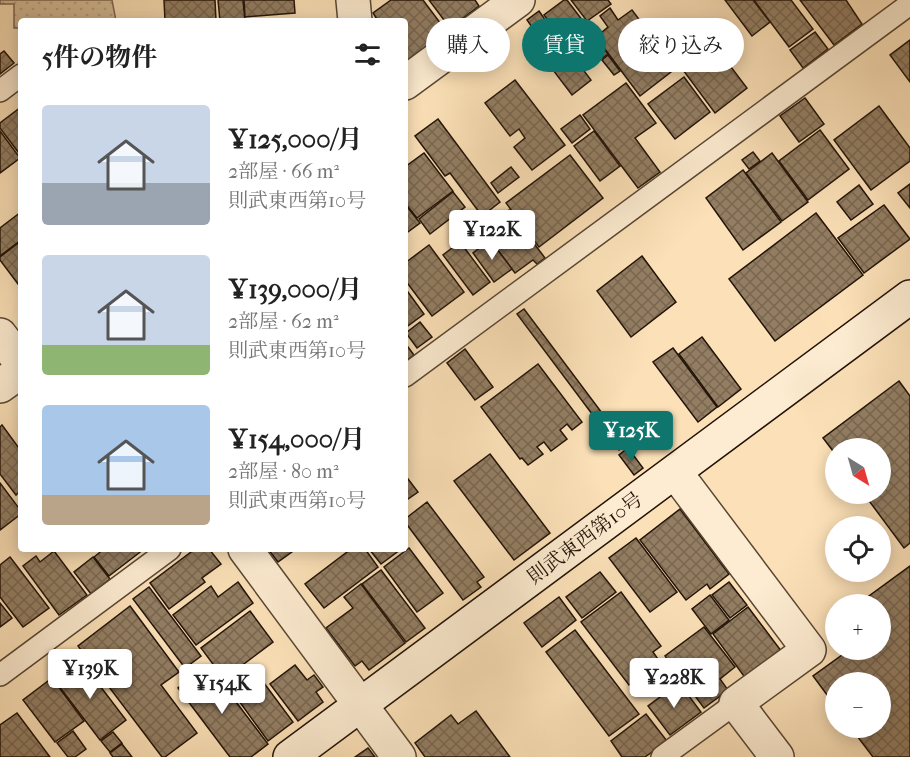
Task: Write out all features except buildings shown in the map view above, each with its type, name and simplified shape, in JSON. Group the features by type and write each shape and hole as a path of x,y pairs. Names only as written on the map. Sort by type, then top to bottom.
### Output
{"street":[{"path":"353,0 354,18"},
{"path":"408,81 519,0"},
{"name":"則武東西第10号","path":"290,757 910,297"},
{"path":"0,335 18,359"},
{"path":"0,386 18,373"},
{"path":"675,472 809,650 736,703 777,757"},
{"path":"246,552 399,757"}],"lane":[{"path":"408,374 910,4"},
{"path":"0,91 18,77"},
{"path":"0,675 166,552"},
{"path":"662,757 736,703"}],"shaded area":[{"path":"0,0 112,0 115,18 18,18 18,28 14,28 14,4 0,4"}]}
